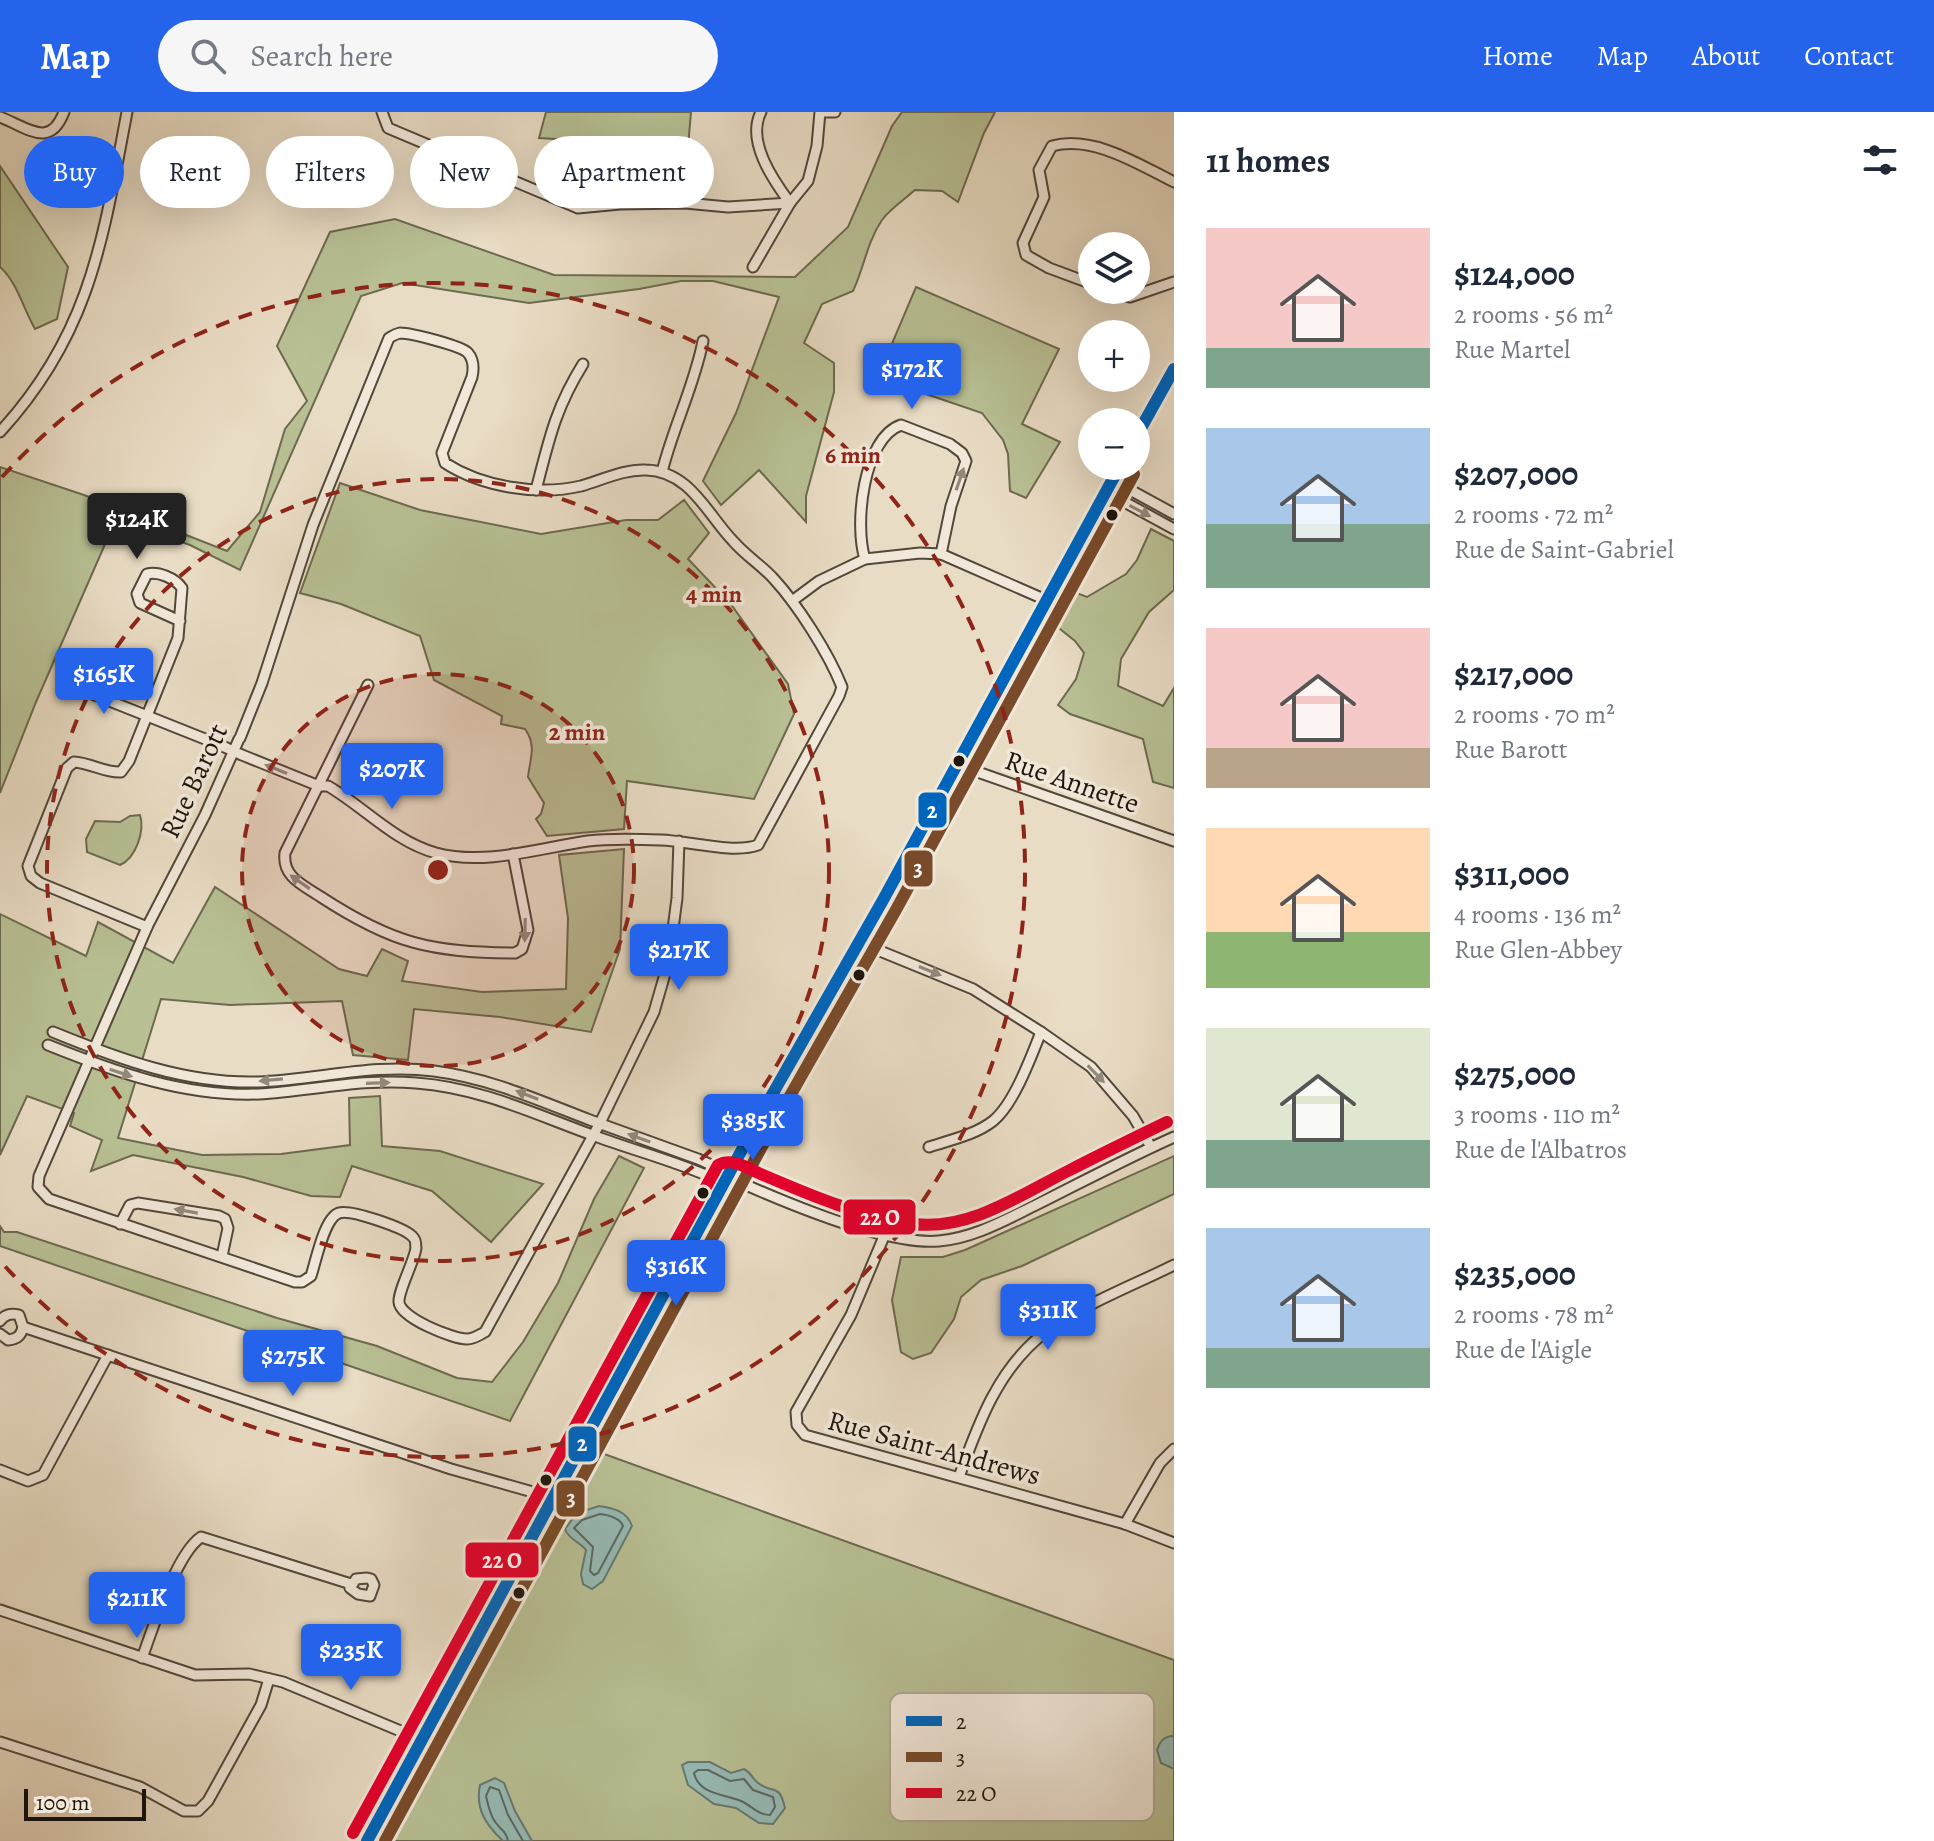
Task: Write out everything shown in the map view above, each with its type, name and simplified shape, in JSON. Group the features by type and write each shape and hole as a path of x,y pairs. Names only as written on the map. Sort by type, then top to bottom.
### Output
{"street":[{"path":"0,117 43,134 52,133 58,127 64,112"},
{"path":"0,432 57,356 89,288 105,226 127,112"},
{"path":"382,112 388,128 578,208 620,204 685,203 728,207 790,203"},
{"path":"761,112 757,121 758,146 777,185 790,203"},
{"path":"753,267 790,203 808,181 821,112 835,112"},
{"path":"1078,279 1026,255 1023,243 1044,197 1039,170 1052,146 1062,144 1111,150 1174,182"},
{"path":"1150,290 1174,282"},
{"name":"Rue Barott","path":"536,490 501,485 445,463 442,453 474,367 465,350 397,333 389,338 313,525 262,683 234,751 147,927 39,1176 38,1187 49,1199 295,1282 302,1282 311,1276 329,1222 338,1213 352,1212 410,1234 415,1241 415,1255 398,1299 401,1309 410,1318 471,1340 485,1332 641,1044 662,991 669,960 677,898 679,841"},
{"path":"662,472 678,415 692,387 703,341"},
{"path":"72,686 333,789 396,833 428,850 468,857 513,854 616,839 751,848 758,845 839,696 842,687 836,670 792,601 773,578 735,544 694,491 662,472 631,471 578,487 536,490 563,395 583,364"},
{"path":"1150,412 1174,369"},
{"path":"865,559 860,543 861,501 868,468 891,428 901,425 950,444 962,453 966,461 951,506 941,554"},
{"path":"367,1841 764,1109 1112,480 1174,514"},
{"path":"1106,492 1174,529"},
{"path":"792,601 819,581 865,559 897,553 941,554 1046,600"},
{"path":"147,927 40,883 31,876 28,866 67,768 74,762 121,772 129,761 148,715 178,638 180,621 182,588 178,583 152,572 147,574 137,594 140,603 180,621"},
{"path":"368,685 285,853 284,863 289,875 355,919 390,936 424,947 515,953 522,949 528,930 513,854"},
{"name":"Rue Annette","path":"955,764 1174,841"},
{"path":"858,942 973,989 1041,1032 1091,1067 1133,1116 1151,1147"},
{"path":"53,1032 166,1072 235,1080 257,1082 369,1070 432,1071 497,1083 709,1164 728,1177 797,1207 916,1241 937,1242 973,1233 1174,1137"},
{"path":"929,1147 968,1134 994,1120 1010,1099 1041,1032"},
{"path":"48,1045 153,1082 240,1093 301,1091 371,1082 435,1085 499,1098 593,1136 715,1179 728,1177"},
{"path":"120,1224 130,1205 138,1203 219,1216 225,1219 228,1228 222,1256"},
{"name":"Rue Saint-Andrews","path":"885,1234 851,1315 796,1412 797,1425 805,1435 1125,1524 1174,1543"},
{"path":"959,1477 983,1416 1016,1360 1047,1331 1100,1300 1174,1265"},
{"path":"0,1321 5,1316 19,1315 23,1327 20,1335 13,1339 3,1338 0,1334"},
{"path":"23,1327 451,1469 554,1498"},
{"path":"0,1470 28,1481 43,1475 108,1355"},
{"path":"1125,1524 1160,1463 1174,1449"},
{"path":"142,1658 164,1598 192,1543 201,1537 351,1584"},
{"path":"0,1610 195,1675 249,1674 283,1682 422,1740"},
{"path":"0,1742 140,1787 184,1811 198,1811 208,1801 261,1705 269,1679"}],"green space":[{"path":"546,112 691,112 689,136 540,136"},
{"path":"902,112 995,112 958,202 942,191 915,190 893,208 877,228 853,291 822,304 804,343 834,363 834,392 806,496 806,522 759,470 721,505 703,481 736,413 779,297 713,281 681,281 529,303 402,283 361,296 240,570 190,545 153,532 109,535 0,793 0,467 84,495 227,551 260,512 285,429 307,401 277,346 330,232 395,219 554,275 795,277 848,227 892,126"},
{"path":"0,166 24,202 24,208 28,208 68,267 57,319 35,329 15,288 0,267"},
{"path":"916,287 1059,349 1022,424 1060,442 1026,498 1010,491 1008,454 1003,440 982,413 926,394 897,379 888,353"},
{"path":"340,483 420,510 541,534 626,520 658,520 684,500 709,533 688,559 730,603 788,684 794,714 754,799 627,781 624,829 547,836 536,819 544,803 528,777 532,747 525,729 501,724 502,716 434,680 420,636 341,604 300,593"},
{"path":"1151,529 1174,541 1174,590 1149,612 1121,659 1118,686 1163,706 1174,688 1174,788 1153,782 1143,739 1070,714 1058,705 1076,679 1084,653 1075,641 1050,621 1066,589 1087,597 1126,574 1137,560"},
{"path":"140,815 138,843 126,861 120,865 87,852 86,839 95,821 120,822"},
{"path":"624,849 620,949 591,1032 500,1017 414,1009 408,1060 353,1055 342,1001 230,1005 161,999 118,1138 202,1155 281,1154 350,1145 349,1098 380,1096 382,1146 440,1151 543,1184 491,1242 432,1191 352,1166 340,1197 311,1196 243,1177 133,1155 91,1171 102,1140 70,1126 74,1113 27,1096 0,1155 0,914 86,956 98,922 173,963 215,887 339,969 367,976 382,949 408,961 402,981 482,992 566,989 568,918 559,855"},
{"path":"619,1156 644,1168 510,1421 0,1246 0,1226 4,1232 17,1232 277,1318 377,1346 457,1378 492,1382 523,1342 558,1283 594,1199"},
{"path":"1174,1156 1174,1194 1022,1266 981,1280 961,1297 954,1319 931,1353 913,1359 901,1352 892,1300 901,1257 943,1257 965,1250"},
{"path":"582,1446 1174,1660 1174,1841 375,1841 422,1740"}],"water":[{"path":"599,1506 623,1514 632,1526 603,1581 592,1589 583,1584 581,1574 586,1550 565,1529 577,1513"},
{"path":"1174,1736 1174,1769 1161,1763 1157,1750 1163,1740"},
{"path":"710,1762 731,1773 744,1769 758,1783 778,1792 785,1808 773,1824 759,1823 736,1808 714,1804 688,1785 682,1765"},
{"path":"495,1778 504,1783 532,1841 503,1841 487,1823 479,1802 480,1785"}],"transit line":[{"name":"2","path":"1150,412 1174,369"},
{"name":"2","path":"367,1841 764,1109 883,900 1112,480"},
{"name":"3","path":"385,1841 778,1117 897,908 1131,480"},
{"path":"353,1833 718,1165 729,1162 741,1165 856,1211 914,1224 935,1225 994,1209 1167,1122"}]}
